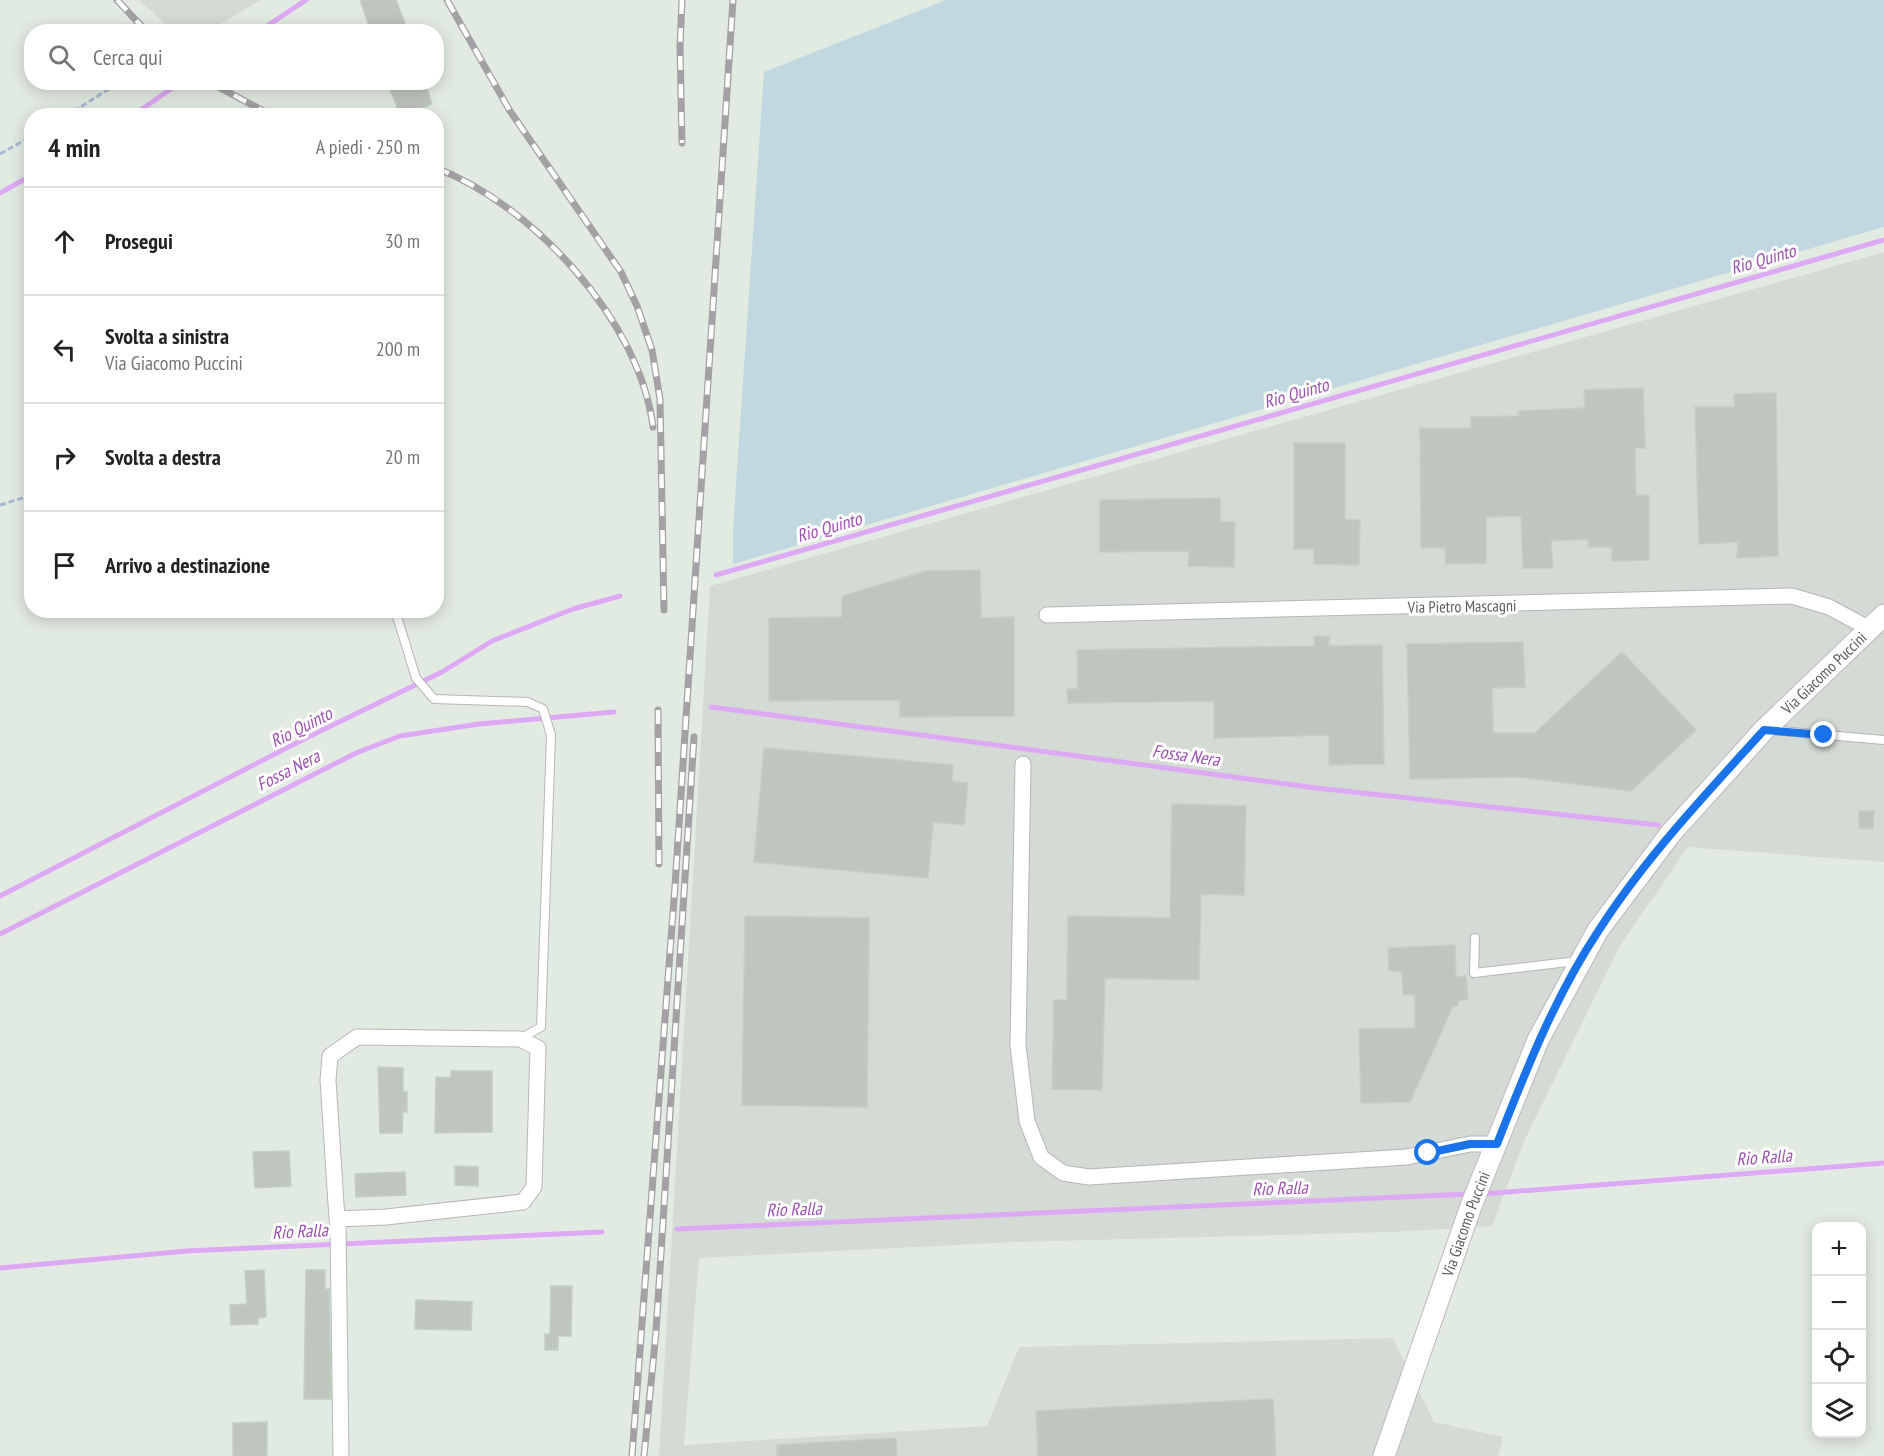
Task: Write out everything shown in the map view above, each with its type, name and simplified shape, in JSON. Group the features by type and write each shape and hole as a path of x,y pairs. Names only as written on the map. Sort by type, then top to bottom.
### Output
{"main road":[{"name":"Via Giacomo Puccini","path":"1384,1456 1471,1206 1538,1040 1598,930 1671,833 1764,730 1877,622"}],"street":[{"name":"Via Pietro Mascagni","path":"1047,615 1792,596 1877,622"},
{"path":"1023,764 1018,1045 1027,1120 1041,1157 1063,1173 1089,1176 1407,1157 1470,1144 1497,1144"},
{"path":"338,1223 523,1202 534,1186 538,1048 520,1039 357,1037 330,1056 328,1080 338,1223 341,1456"}],"lane":[{"path":"397,618 416,678 434,699 528,702 543,709 551,735 541,1027 520,1039"},
{"path":"1764,730 1884,740"},
{"path":"1475,938 1474,973 1581,961"}],"path":[{"path":"79,108 107,90"},
{"path":"0,154 24,140"},
{"path":"0,505 24,498"}],"shaded area":[{"path":"139,0 260,0 221,24 165,24"},
{"path":"946,0 1884,0 1884,227 733,564 733,529 764,72"},
{"path":"1884,252 1884,862 1688,847 1621,944 1524,1141 1492,1226 1391,1232 1015,1242 699,1258 684,1445 987,1426 1019,1347 1393,1338 1434,1422 1503,1437 1498,1456 659,1456 710,586"}],"building":[{"path":"360,0 396,0 405,24 368,24"},
{"path":"390,90 428,90 432,104 422,108 398,108"},
{"path":"1643,388 1645,448 1635,448 1636,496 1649,495 1649,560 1612,561 1612,547 1588,547 1588,539 1551,541 1553,568 1523,568 1521,516 1486,517 1486,563 1446,564 1445,548 1421,548 1420,428 1471,428 1471,417 1519,416 1519,411 1585,408 1584,390"},
{"path":"1776,393 1778,556 1737,558 1738,542 1699,544 1695,407 1735,407 1734,394"},
{"path":"1294,443 1345,443 1345,520 1360,520 1359,565 1314,564 1314,549 1294,549"},
{"path":"1220,498 1220,522 1235,522 1234,567 1188,566 1189,551 1100,552 1100,500"},
{"path":"980,570 981,618 1014,617 1014,716 900,717 900,700 769,701 769,618 842,617 842,596 926,571"},
{"path":"1314,636 1329,636 1329,646 1382,645 1384,764 1329,765 1329,735 1214,738 1214,701 1068,703 1067,689 1078,689 1077,650 1314,646"},
{"path":"1523,642 1525,687 1492,688 1493,733 1535,733 1622,652 1696,730 1631,791 1519,777 1410,779 1407,644"},
{"path":"764,748 953,765 952,781 968,783 964,825 933,822 928,878 754,862"},
{"path":"1172,804 1246,806 1244,895 1201,894 1199,980 1105,978 1102,1090 1052,1089 1054,1000 1067,1000 1068,916 1170,918"},
{"path":"1859,811 1874,811 1873,829 1859,828"},
{"path":"745,916 869,918 867,1107 742,1105"},
{"path":"1455,945 1456,977 1466,976 1468,999 1458,1001 1457,1006 1453,1006 1410,1102 1361,1103 1359,1029 1415,1028 1415,994 1403,995 1402,972 1389,970 1388,948"},
{"path":"378,1067 403,1068 403,1092 407,1092 407,1112 403,1111 402,1133 380,1133"},
{"path":"451,1071 492,1071 492,1132 435,1133 436,1077 451,1078"},
{"path":"289,1151 291,1186 255,1188 253,1152"},
{"path":"455,1166 478,1167 478,1186 455,1185"},
{"path":"405,1172 406,1195 356,1197 355,1174"},
{"path":"264,1270 266,1317 258,1318 258,1324 231,1325 230,1305 247,1304 245,1271"},
{"path":"306,1270 325,1270 325,1289 329,1289 331,1399 304,1399"},
{"path":"551,1286 572,1286 571,1336 558,1336 558,1350 545,1350 545,1334 550,1334"},
{"path":"416,1300 472,1302 471,1330 415,1329"},
{"path":"1273,1399 1276,1456 1038,1456 1036,1411"},
{"path":"267,1422 267,1456 233,1456 233,1423"},
{"path":"896,1438 897,1456 777,1456 777,1445"}],"waterway":[{"path":"270,24 306,0"},
{"path":"144,108 169,90"},
{"path":"0,193 24,180"},
{"name":"Rio Quinto","path":"716,575 1884,240"},
{"name":"Rio Quinto","path":"0,896 302,740 442,672 492,641 573,609 620,596"},
{"name":"Fossa Nera","path":"711,707 1316,788 1658,825"},
{"name":"Fossa Nera","path":"0,934 356,753 400,736 479,724 614,712"},
{"name":"Rio Ralla","path":"1482,1194 1884,1163"},
{"name":"Rio Ralla","path":"677,1229 1470,1194"},
{"name":"Rio Ralla","path":"0,1268 187,1251 602,1232"}],"railway":[{"path":"117,0 140,24"},
{"path":"447,0 510,111 621,272 637,306 652,350 660,399 664,610"},
{"path":"682,0 680,47 682,143"},
{"path":"632,1456 675,886 733,0"},
{"path":"224,90 258,108"},
{"path":"444,172 473,185 509,209 544,238 576,272 604,308 627,347 644,387 653,427"},
{"path":"658,710 659,864"},
{"path":"644,1456 656,1332 694,737"}],"route":[{"path":"1428,1153 1470,1144 1497,1144 1538,1040 1598,930 1671,833 1764,730 1824,735"}]}
